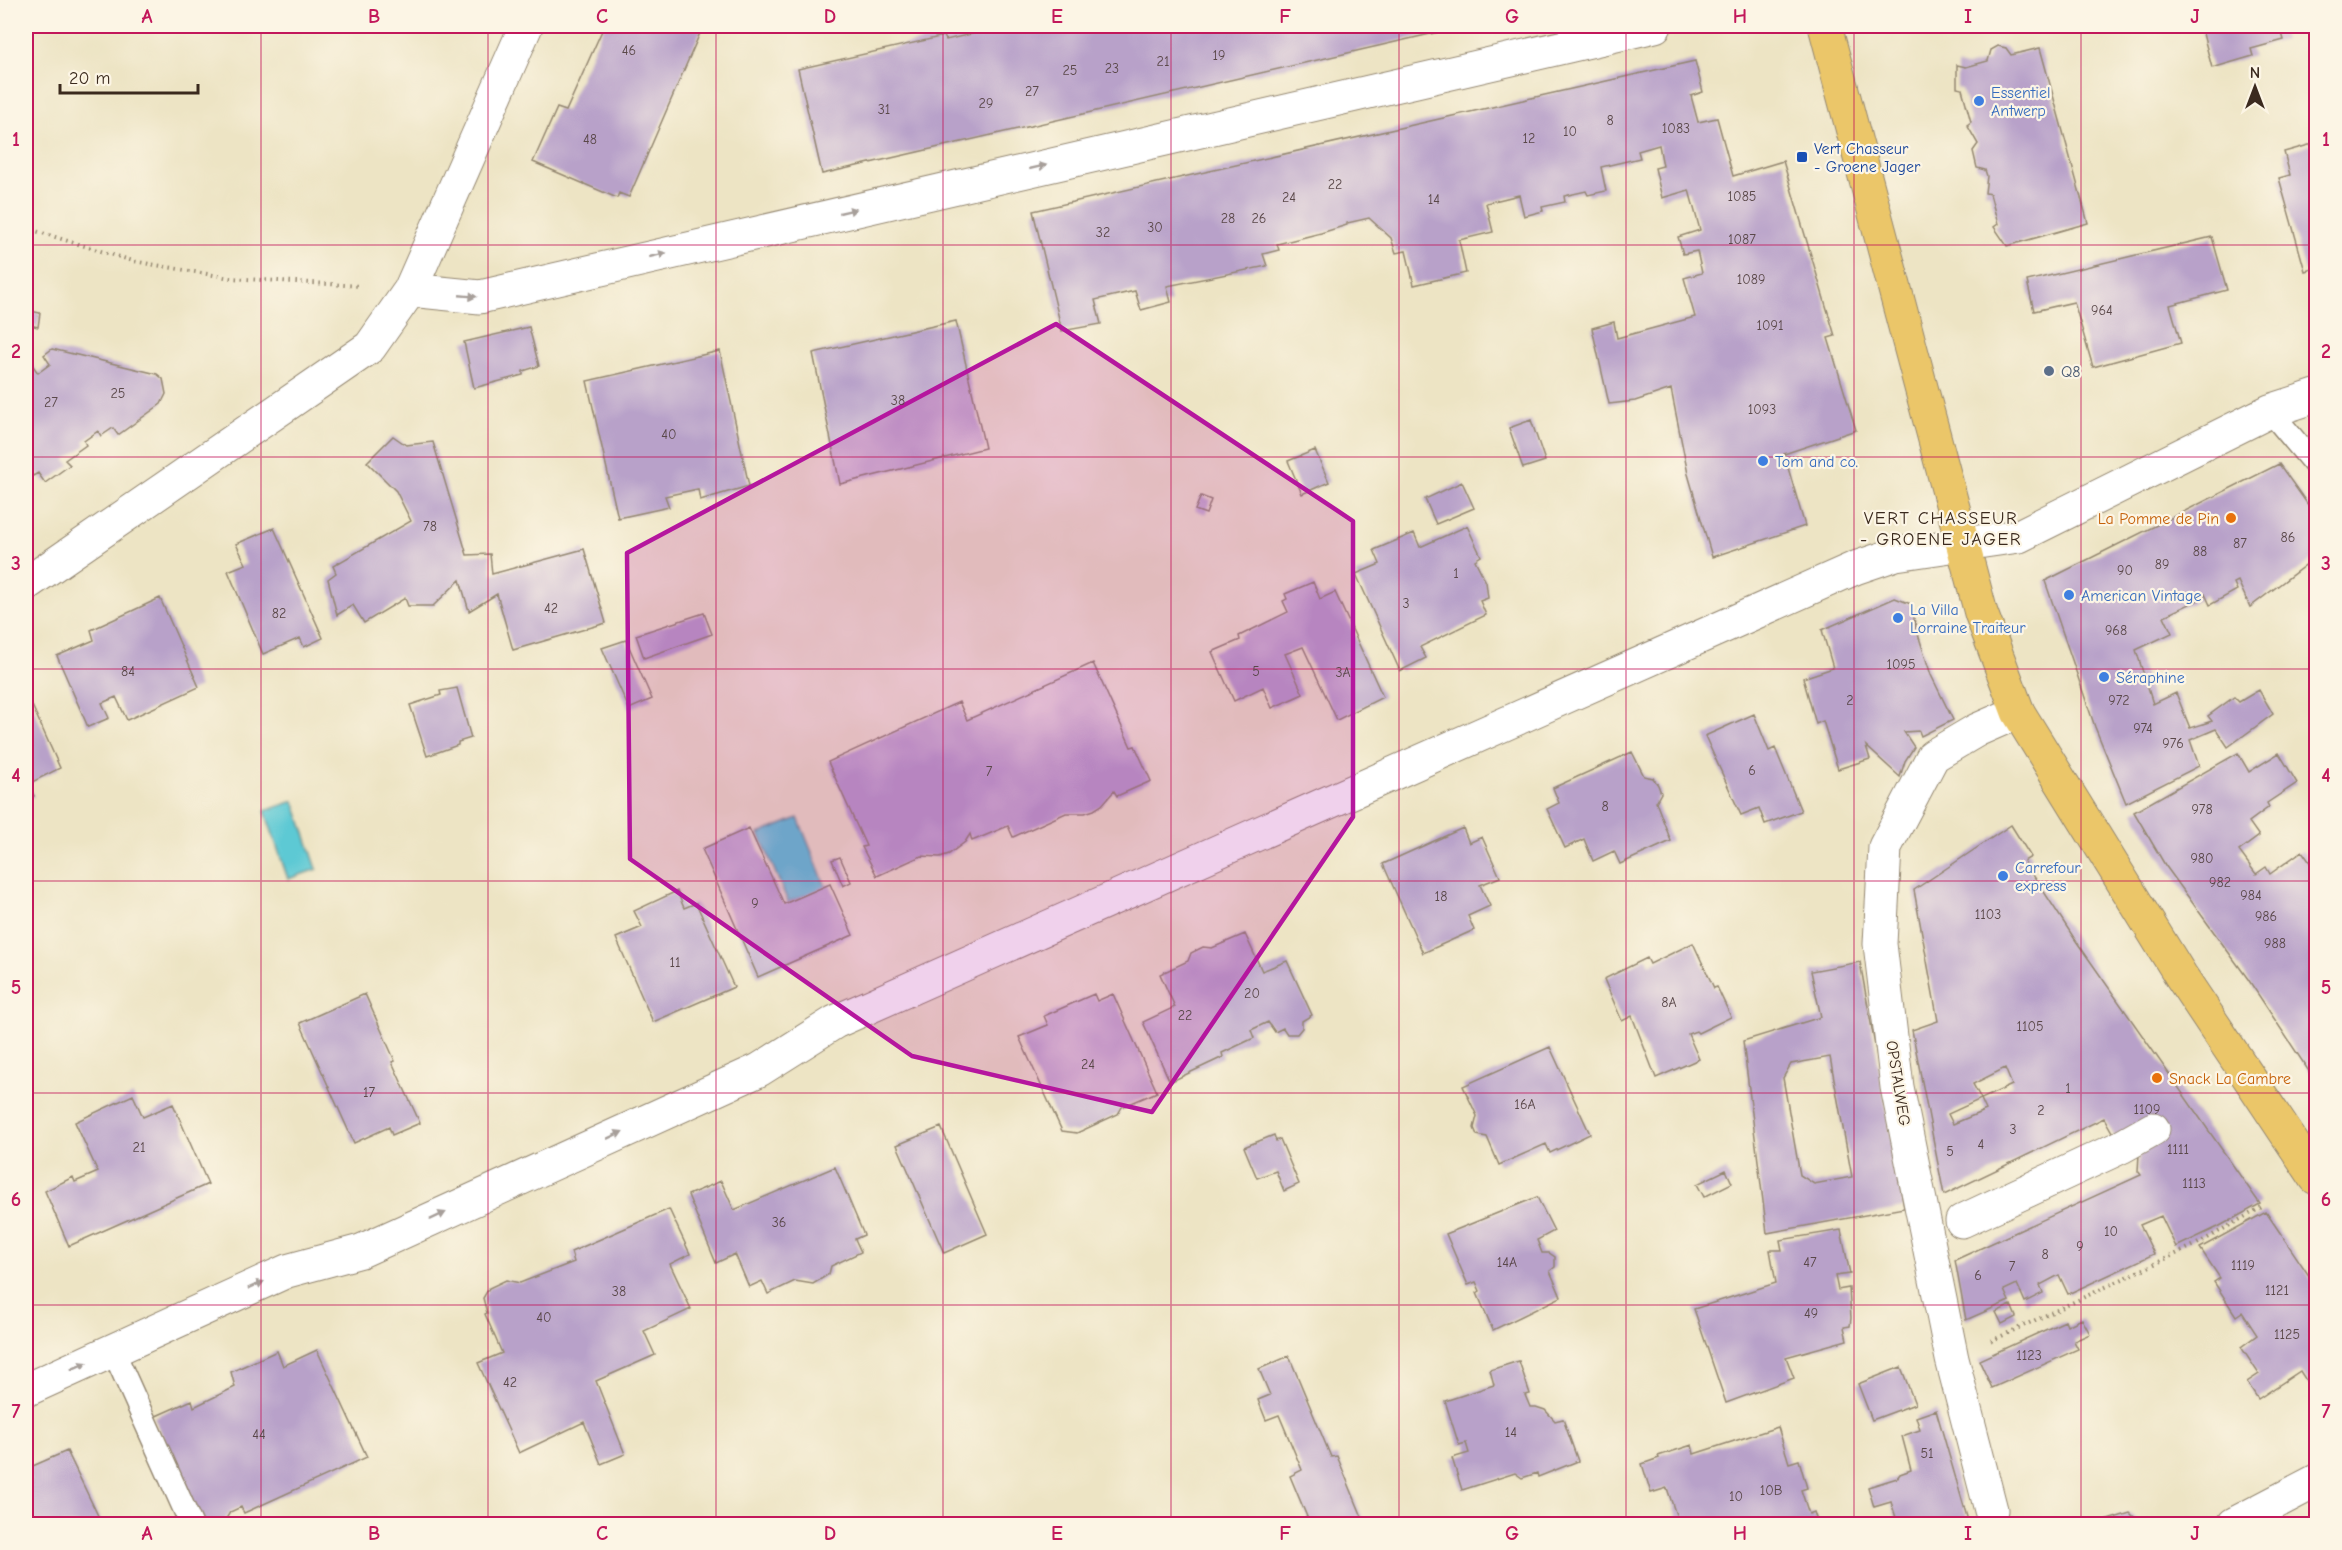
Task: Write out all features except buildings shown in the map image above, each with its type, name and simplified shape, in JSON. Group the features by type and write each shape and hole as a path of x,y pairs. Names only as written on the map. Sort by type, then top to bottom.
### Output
{"main road":[{"path":"1825,26 1981,613 2018,712 2181,976 2316,1178"}],"street":[{"path":"26,584 370,347 410,290 526,26"},
{"path":"410,290 480,297 1655,26"},
{"path":"26,1390 287,1271 361,1251 759,1070 835,1022 1855,568 1896,554 2019,536 2270,411 2316,396"},
{"name":"OPSTALWEG","path":"1991,1510 1952,1359 1897,1087 1880,944 1885,847 1933,756 1977,730 2018,712"},
{"path":"1962,1221 2121,1148 2153,1129"},
{"path":"2234,1524 2316,1481"}],"lane":[{"path":"2270,411 2316,466"},
{"path":"113,1350 191,1524"}],"path":[{"path":"26,228 133,261 230,278 410,290"},
{"path":"1952,1359 2197,1244 2262,1207"}],"highlighted area":[{"path":"1056,324 1353,521 1353,817 1152,1112 912,1056 630,859 627,553"}],"water":[{"path":"294,801 317,869 288,879 265,811"},
{"path":"798,818 826,887 788,902 759,834"}],"place":[{"name":"Essentiel Antwerp","path":"1979,101"},
{"name":"Vert Chasseur - Groene Jager","path":"1802,157"},
{"name":"Q8","path":"2049,371"},
{"name":"Tom and co.","path":"1763,461"},
{"name":"La Pomme de Pin","path":"2231,518"},
{"name":"American Vintage","path":"2069,595"},
{"name":"La Villa Lorraine Traiteur","path":"1898,618"},
{"name":"Séraphine","path":"2104,677"},
{"name":"Carrefour express","path":"2003,876"},
{"name":"Snack La Cambre","path":"2157,1078"}],"district":[{"name":"VERT CHASSEUR - GROENE JAGER","path":"1941,528"}]}
